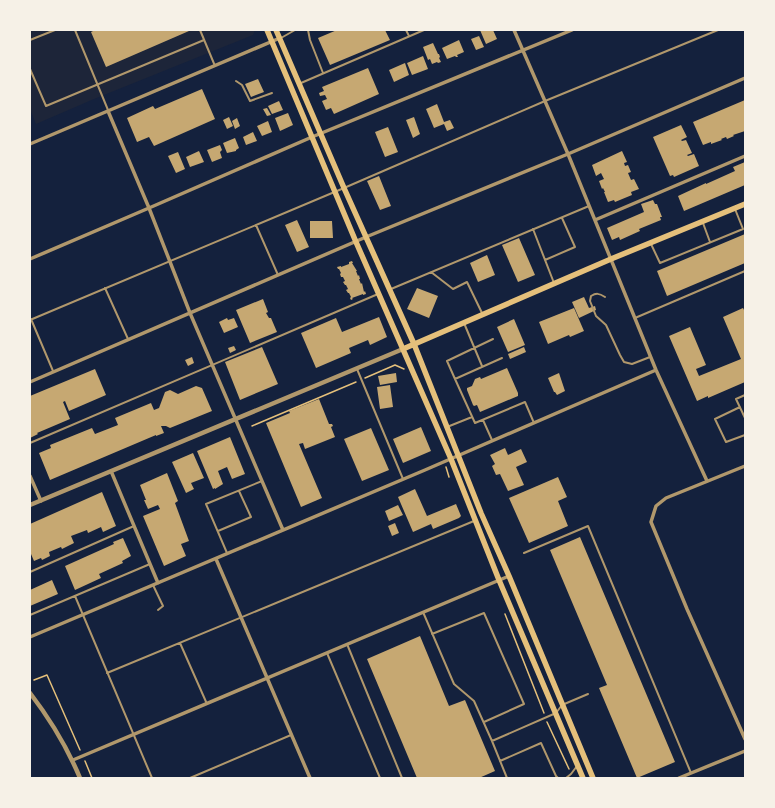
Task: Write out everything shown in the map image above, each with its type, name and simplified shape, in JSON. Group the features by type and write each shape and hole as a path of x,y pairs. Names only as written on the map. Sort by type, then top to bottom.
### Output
{"main road":[{"path":"267,30 356,242 451,459 583,778"},
{"path":"276,30 344,188 414,344 481,512 593,778"},
{"path":"403,349 611,259 745,204"}],"street":[{"path":"514,30 568,154 656,370 707,481"},
{"path":"30,259 312,137 572,30"},
{"path":"30,144 280,38"},
{"path":"30,382 366,237 568,154 745,78"},
{"path":"108,111 150,208 190,313 283,530"},
{"path":"595,220 745,156"},
{"path":"30,505 403,349"},
{"path":"30,637 444,462 656,370"},
{"path":"745,466 666,498 656,506 651,522 687,609 745,739"},
{"path":"111,471 158,583"},
{"path":"30,476 41,501"},
{"path":"216,559 310,778"},
{"path":"73,760 509,576"},
{"path":"30,693 54,727 73,760 80,778"},
{"path":"679,778 745,751"}],"lane":[{"path":"30,40 55,30"},
{"path":"75,30 108,111"},
{"path":"200,30 215,66"},
{"path":"280,38 295,30"},
{"path":"308,30 310,40 323,73"},
{"path":"406,30 409,37"},
{"path":"299,84 424,30"},
{"path":"54,372 30,320 335,192 545,100 718,30"},
{"path":"30,69 46,106 204,40"},
{"path":"236,81 242,85 250,101 272,92"},
{"path":"389,290 589,206"},
{"path":"651,243 660,263 743,229 735,208"},
{"path":"545,260 575,247 562,218"},
{"path":"702,222 710,242"},
{"path":"256,225 278,275"},
{"path":"533,230 554,284"},
{"path":"635,318 745,271"},
{"path":"431,272 453,289 467,282 483,314"},
{"path":"105,288 128,340"},
{"path":"30,443 378,293"},
{"path":"605,297 596,293 590,296 590,301 596,316 606,325 624,362 632,364 651,356"},
{"path":"464,323 482,366"},
{"path":"493,339 447,360 472,417 475,423 525,402 534,423"},
{"path":"455,379 502,358"},
{"path":"357,368 403,479"},
{"path":"745,395 736,399 745,418"},
{"path":"740,407 715,419 726,442 745,435"},
{"path":"447,427 472,417"},
{"path":"483,420 492,441"},
{"path":"228,554 206,504 262,481"},
{"path":"218,531 250,517 239,491"},
{"path":"107,673 476,521"},
{"path":"30,572 134,526"},
{"path":"524,553 588,526 691,773"},
{"path":"30,615 150,564"},
{"path":"153,585 163,606 158,610"},
{"path":"74,596 152,778"},
{"path":"422,612 454,684 474,701 507,778"},
{"path":"432,634 484,613 524,704 484,722"},
{"path":"180,643 207,704"},
{"path":"347,644 402,778"},
{"path":"327,653 380,778"},
{"path":"492,741 546,718 556,713 562,705 588,694"},
{"path":"190,778 291,735"},
{"path":"500,761 542,743 558,778"},
{"path":"566,778 578,765"}],"path":[{"path":"252,426 395,365 404,369 396,351"},
{"path":"444,462 450,477"},
{"path":"504,613 546,718 571,774"},
{"path":"34,680 46,674 92,778"}],"shaded area":[{"path":"30,30 255,30 253,35 36,124 30,109"}],"building":[{"path":"95,30 189,31 106,67 91,32"},
{"path":"337,30 385,30 390,40 330,65 318,38"},
{"path":"480,30 493,30 497,39 486,44"},
{"path":"479,36 484,47 476,50 471,39"},
{"path":"459,40 464,52 457,55 458,57 455,56 447,59 442,48"},
{"path":"433,43 439,54 441,62 432,64 430,59 428,60 423,47"},
{"path":"423,56 428,69 412,75 407,63"},
{"path":"405,63 409,75 394,82 389,70"},
{"path":"368,68 379,94 334,114 331,108 326,110 322,101 327,99 325,95 320,96 319,93 324,91 322,87"},
{"path":"258,79 264,92 251,97 245,84"},
{"path":"202,89 215,119 154,146 149,137 137,142 127,118 153,106 155,109"},
{"path":"745,100 745,131 733,135 734,136 727,139 726,137 711,144 711,142 703,145 693,122"},
{"path":"279,101 283,110 272,114 268,106"},
{"path":"437,104 444,122 450,120 454,128 447,131 444,124 434,128 426,109"},
{"path":"267,108 271,115 267,116 263,109"},
{"path":"288,113 293,125 280,131 275,118"},
{"path":"229,117 233,126 227,129 223,120"},
{"path":"414,117 420,134 413,138 406,120"},
{"path":"237,118 240,126 235,129 232,121"},
{"path":"268,121 272,132 262,136 257,126"},
{"path":"681,125 687,137 681,140 686,140 692,153 687,155 694,154 699,166 674,177 673,175 670,176 653,137"},
{"path":"388,127 398,152 385,157 375,132"},
{"path":"253,132 257,141 246,145 243,137"},
{"path":"235,138 239,148 236,151 227,153 223,143"},
{"path":"220,145 222,150 220,152 222,158 212,162 207,150"},
{"path":"199,151 204,162 190,167 186,157"},
{"path":"622,151 627,162 624,163 625,166 628,165 631,172 628,173 631,180 634,179 639,189 631,192 632,195 615,202 614,200 608,202 599,181 604,179 601,173 596,176 592,165"},
{"path":"178,152 185,169 176,173 168,156"},
{"path":"745,162 745,185 684,211 678,196 735,171 733,167"},
{"path":"379,176 391,206 380,210 367,181"},
{"path":"653,200 655,204 657,204 662,217 660,217 661,220 639,229 640,231 620,240 619,237 612,240 607,228 644,212 641,204"},
{"path":"297,220 309,247 297,252 285,225"},
{"path":"310,221 332,221 333,238 310,238"},
{"path":"745,234 745,263 667,296 657,271"},
{"path":"519,238 535,275 518,282 502,245"},
{"path":"487,255 495,275 478,282 470,263"},
{"path":"352,261 366,294 352,298 353,299 351,300 349,293 346,290 348,289 343,282 345,281 343,277 341,277 341,273 337,267 349,264 349,262"},
{"path":"417,288 438,296 429,318 407,309"},
{"path":"584,297 589,308 595,306 596,310 579,318 572,302"},
{"path":"263,299 268,312 266,313 269,318 271,318 277,332 250,343 236,310"},
{"path":"574,308 584,331 570,337 569,335 548,344 539,322"},
{"path":"743,308 745,312 745,382 708,398 708,396 697,401 669,336 690,327 706,365 696,369 699,376 741,359 723,317"},
{"path":"379,317 387,337 370,345 368,340 349,348 351,353 316,368 301,333 336,318 342,332"},
{"path":"227,318 228,320 234,318 238,327 224,333 219,322"},
{"path":"514,319 525,345 508,352 497,327"},
{"path":"234,346 236,350 230,353 228,348"},
{"path":"262,347 278,384 240,400 225,362"},
{"path":"524,347 526,352 510,359 508,354"},
{"path":"192,357 194,363 188,366 185,360"},
{"path":"507,368 518,396 480,412 477,405 473,405 467,388 472,386 475,379 480,377 481,379"},
{"path":"95,369 106,395 69,411 65,401 63,402 70,419 37,433 38,434 30,438 30,396"},
{"path":"396,373 397,382 380,385 378,376"},
{"path":"559,373 565,391 557,395 554,392 548,378"},
{"path":"390,385 393,407 380,409 377,387"},
{"path":"196,386 202,388 212,411 170,428 161,426 164,433 156,435 50,480 39,453 51,448 50,445 92,428 95,434 118,425 115,418 151,403 154,410 159,408 165,392 170,390 178,394"},
{"path":"319,399 329,424 332,424 333,426 331,427 335,437 305,449 303,443 299,444 322,498 301,507 266,423 290,413 289,411"},
{"path":"421,427 431,451 403,463 393,439"},
{"path":"371,428 389,470 362,481 344,439"},
{"path":"230,437 245,474 232,479 227,467 218,471 223,484 213,489 197,451"},
{"path":"505,448 508,455 521,449 527,462 516,467 524,485 508,491 500,474 496,475 492,466 495,464 490,455"},
{"path":"193,453 204,478 191,483 194,489 186,493 172,462"},
{"path":"167,473 178,501 175,503 189,541 181,544 186,556 164,566 143,516 160,509 158,505 148,509 140,485"},
{"path":"558,477 567,497 558,501 568,526 529,543 509,498"},
{"path":"415,489 427,516 456,504 461,516 433,529 431,524 413,532 398,497"},
{"path":"102,492 116,526 103,532 101,527 88,533 87,530 71,536 74,543 62,549 61,547 49,552 50,556 42,560 41,558 34,561 31,554 30,555 30,524"},
{"path":"398,505 403,515 389,521 385,511"},
{"path":"395,523 399,533 392,536 388,526"},
{"path":"580,537 675,762 637,778 599,688 607,685 550,550"},
{"path":"123,538 131,556 122,561 123,563 99,574 101,578 75,590 65,566 114,544 113,542"},
{"path":"52,580 58,594 30,606 30,590"},
{"path":"420,636 449,706 465,700 495,771 479,778 417,778 367,659"}]}
